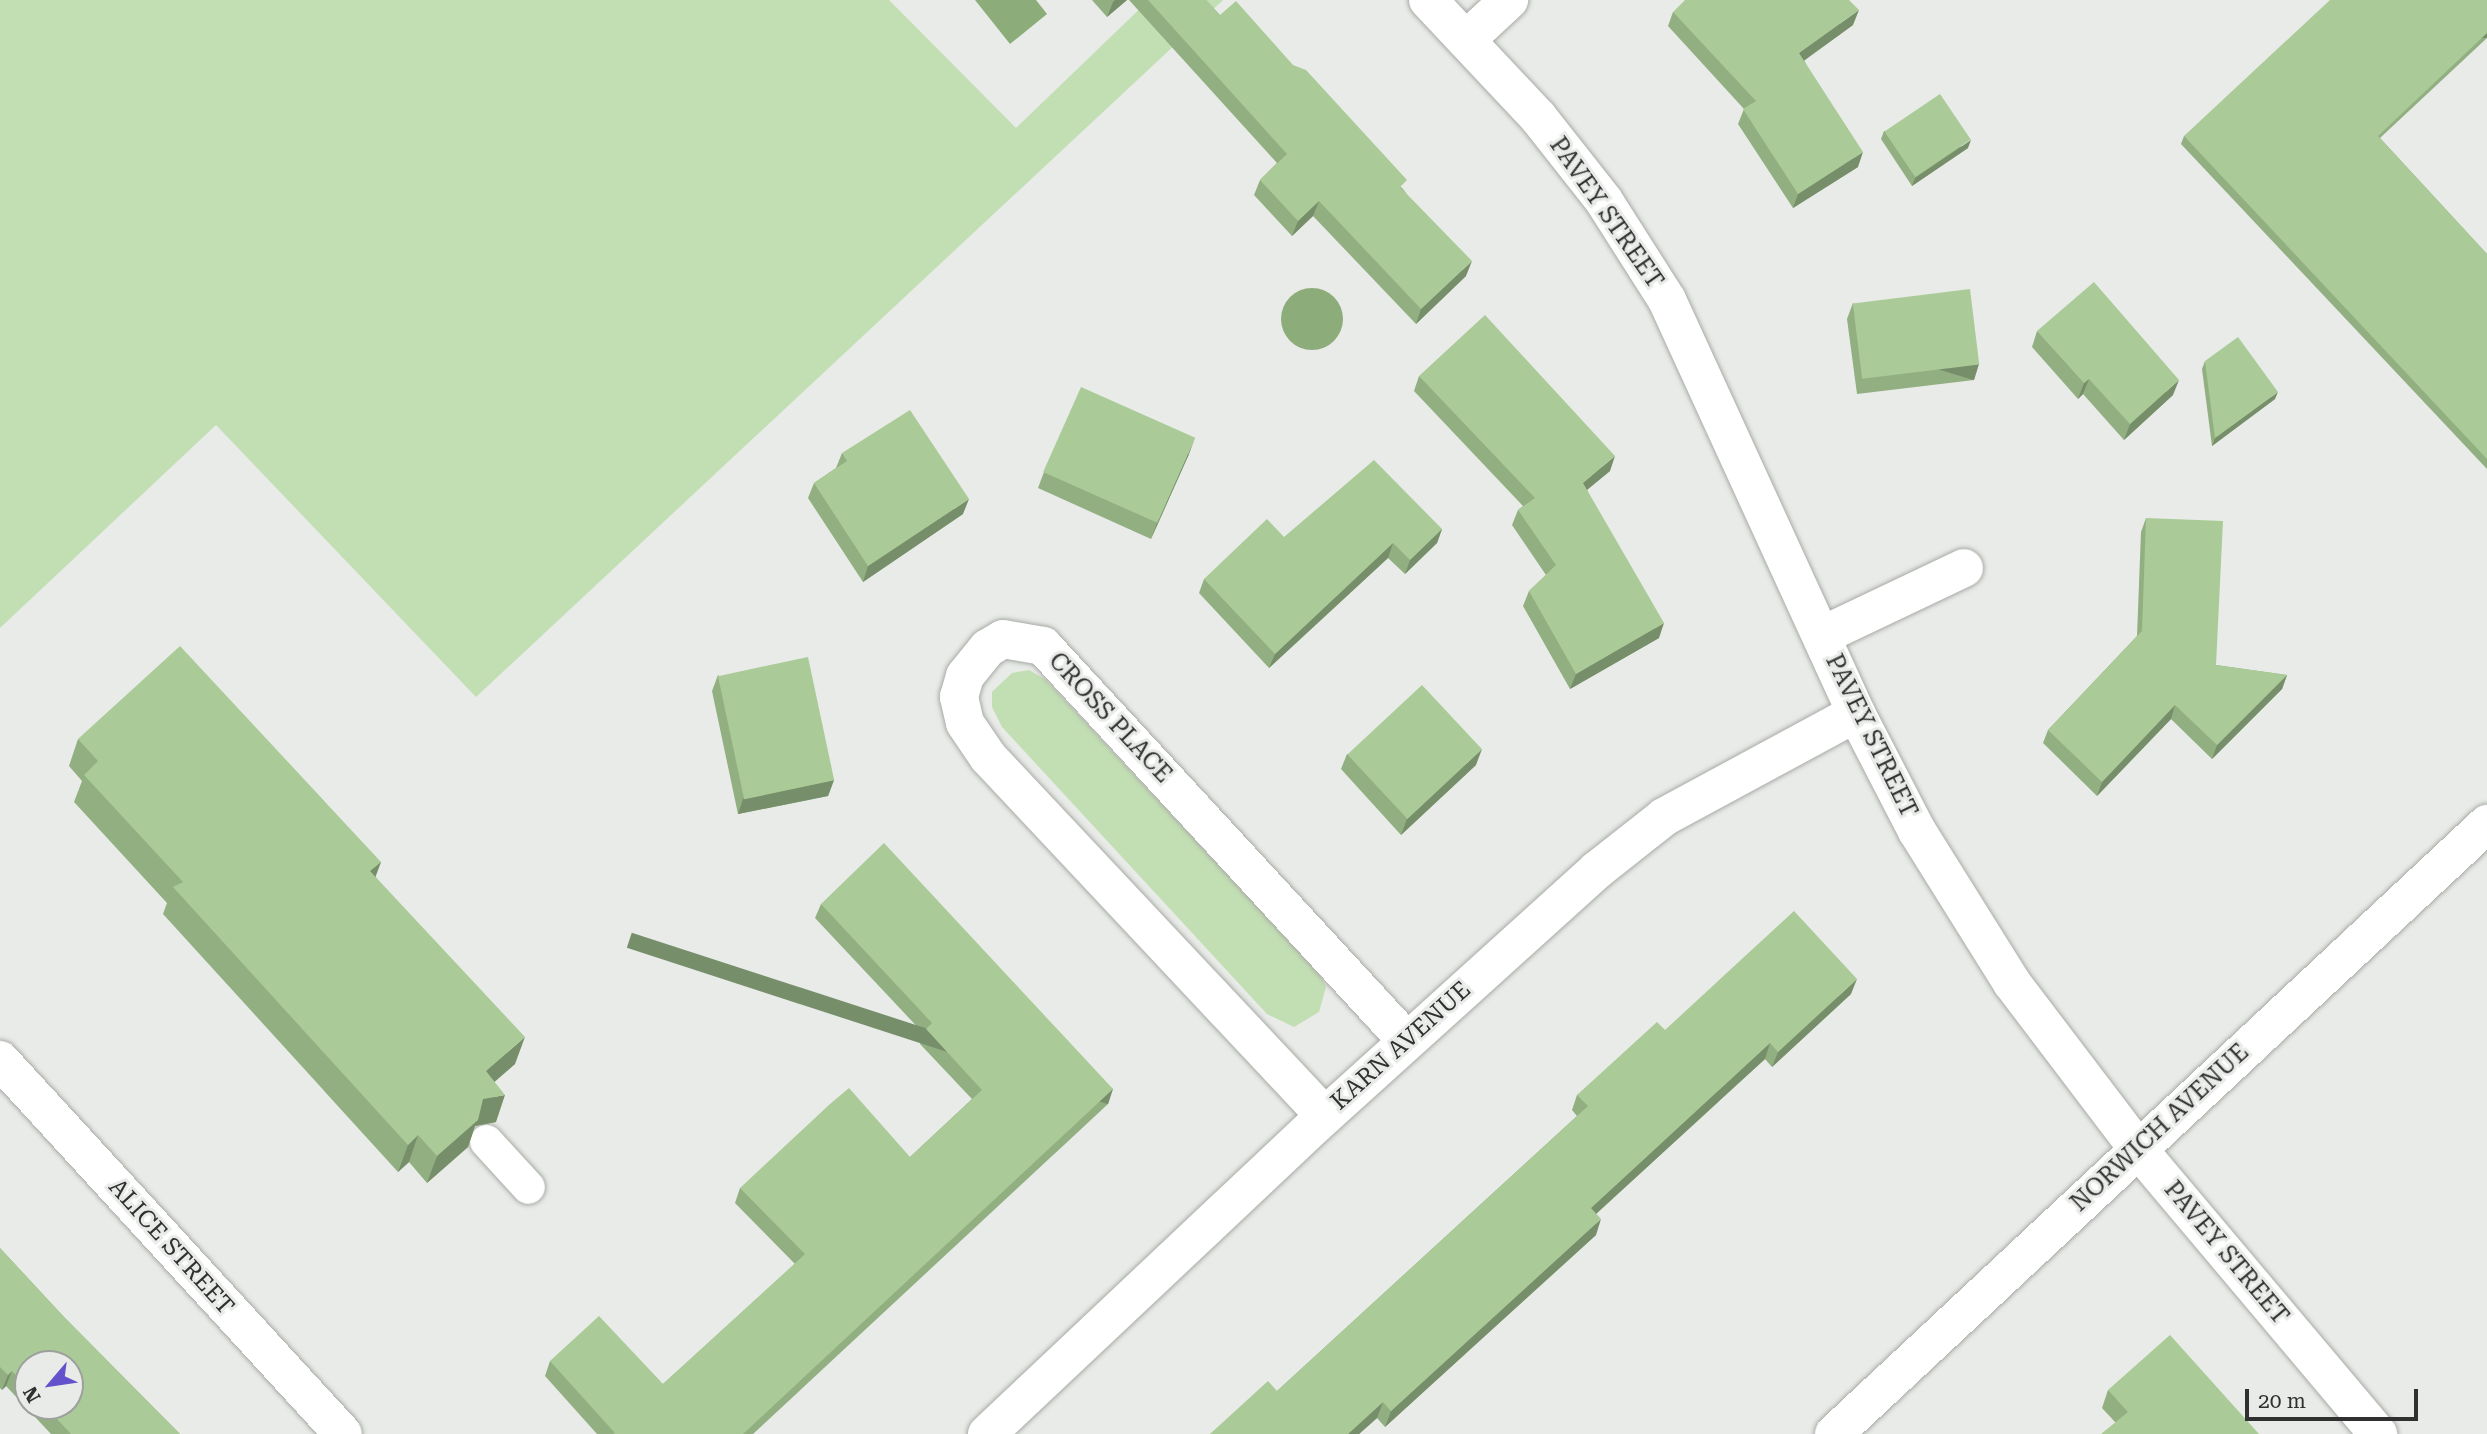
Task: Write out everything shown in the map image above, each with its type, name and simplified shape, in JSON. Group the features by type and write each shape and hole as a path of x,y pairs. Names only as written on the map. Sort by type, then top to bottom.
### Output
{"street":[{"name":"PAVEY STREET","path":"1428,0 1538,117 1604,201 1667,300 1823,635 1856,713 1917,831 2012,983 2138,1149 2378,1434"},
{"path":"1466,40 1509,0"},
{"path":"1823,635 1964,568"},
{"name":"CROSS PLACE","path":"1325,1116 988,757 965,723 959,697 965,676 988,648 1003,639 1043,646 1406,1041"},
{"name":"KARN AVENUE","path":"987,1434 1325,1116 1582,883 1664,817 1856,713"},
{"name":"NORWICH AVENUE","path":"1834,1434 2487,824"},
{"name":"ALICE STREET","path":"0,1060 343,1434"}],"lane":[{"path":"486,1141 528,1187"}],"shaded area":[{"path":"0,0 889,0 1016,128 1149,0 1223,0 476,697 216,425 0,628"},
{"path":"975,0 1036,0 1047,14 1010,44"},
{"path":"1306,288 1318,288 1334,297 1341,307 1341,331 1334,341 1318,350 1306,350 1295,345 1286,336 1281,325 1281,313 1286,302 1295,293"},
{"path":"1029,670 1046,680 1318,972 1326,987 1319,1012 1294,1027 1267,1014 1002,727 992,707 992,692 1012,673"}],"building":[{"path":"1148,0 1206,0 1220,15 1236,1 1293,65 1306,70 1407,180 1400,187 1472,261 1421,309 1319,201 1298,221 1260,180 1287,154"},
{"path":"1685,0 1849,0 1859,10 1799,53 1863,152 1798,194 1743,109 1756,101 1673,12"},
{"path":"2330,0 2487,0 2487,33 2378,136 2487,254 2487,459 2184,136"},
{"path":"1940,94 1971,140 1915,177 1884,131"},
{"path":"2094,282 2179,380 2130,424 2089,379 2084,383 2037,331"},
{"path":"1970,289 1979,364 1862,379 1853,303"},
{"path":"1485,315 1615,456 1583,483 1664,623 1576,674 1529,591 1556,565 1518,510 1535,498 1419,376"},
{"path":"2238,337 2278,392 2215,438 2205,361"},
{"path":"1081,387 1195,438 1157,523 1043,472"},
{"path":"910,410 969,499 868,566 814,483 847,461 842,453"},
{"path":"1374,460 1442,529 1410,560 1393,543 1275,654 1204,579 1267,519 1284,537"},
{"path":"2146,518 2223,521 2216,665 2287,675 2217,745 2175,705 2102,782 2048,730 2142,631"},
{"path":"180,646 381,862 370,871 525,1037 486,1071 505,1095 483,1099 478,1120 437,1156 418,1135 408,1145 173,887 183,882 84,775 98,761 78,739"},
{"path":"808,657 834,780 744,799 718,676"},
{"path":"1422,685 1482,749 1407,819 1347,755"},
{"path":"884,843 1113,1089 743,1434 613,1434 615,1433 550,1361 599,1316 663,1384 805,1254 740,1188 830,1104 849,1088 910,1157 982,1090 926,1029 932,1023 821,904"},
{"path":"1794,911 1857,979 1778,1052 1770,1043 1591,1208 1601,1219 1391,1411 1383,1402 1348,1434 1210,1434 1268,1381 1277,1391 1588,1106 1577,1095 1657,1022 1665,1030"},
{"path":"0,1248 180,1434 71,1434 58,1420 84,1420 84,1350 14,1350 14,1373 12,1371 8,1375 0,1367"},
{"path":"2170,1335 2259,1434 2101,1434 2128,1412 2108,1390"}]}
